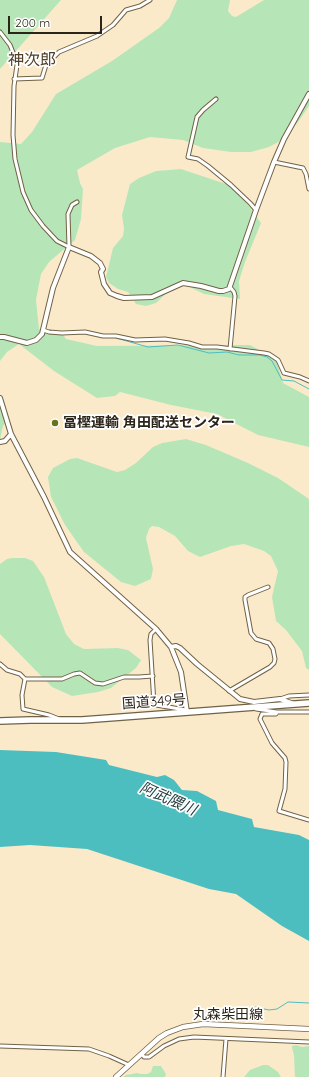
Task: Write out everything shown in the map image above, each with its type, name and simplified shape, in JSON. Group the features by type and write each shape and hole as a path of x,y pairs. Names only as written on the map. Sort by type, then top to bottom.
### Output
{"highway":[{"name":"国道349号","path":"0,721 82,720 309,703"}],"main road":[{"name":"丸森柴田線","path":"116,1077 167,1033 192,1025 216,1024 309,1029"}],"street":[{"path":"14,79 42,78 46,65 59,52 97,36 111,27 126,10 140,6 150,0"},
{"path":"0,32 18,58 14,79 13,122 15,159 17,174 31,210 57,241 90,256 100,263 103,269 101,272 104,284 110,293 124,298 152,298 183,283 219,291 227,290 230,287 274,162 287,134 309,94"},
{"path":"216,98 197,117 188,157 198,159 208,166 231,185 256,210"},
{"path":"274,162 303,168 309,189"},
{"path":"0,337 27,343 36,340 42,334 53,288 69,247 68,214 72,205 77,202"},
{"path":"230,287 235,296 230,349"},
{"path":"43,330 62,333 85,332 135,340 165,339 202,347 217,347 269,354 278,360 284,373 309,381"},
{"path":"0,398 11,434 44,496 70,552 156,629 171,647 181,672 187,711 155,705 150,637 156,629"},
{"path":"0,442 5,441 11,434"},
{"path":"229,691 270,667 274,663 275,659 273,649 269,644 256,639 251,633 245,600 245,597 248,595 268,587"},
{"path":"171,647 176,646 180,648 240,699 249,702 280,699 289,696 309,695"},
{"path":"0,664 8,670 20,674 25,679 62,679 74,674 80,674 95,683 102,684 124,676 153,676"},
{"path":"25,679 22,696 23,709 49,715 60,720"},
{"path":"280,699 295,704"},
{"path":"271,706 280,699"},
{"path":"254,707 277,712 309,712"},
{"path":"277,712 276,714 262,714 260,719 272,743 282,754 286,762 286,789 279,811 309,820"},
{"path":"142,1054 144,1057 150,1057 164,1046 179,1039 194,1037 309,1042"},
{"path":"223,1077 226,1039"},
{"path":"0,1046 89,1049 129,1065"}],"green space":[{"path":"0,0 61,0 0,69"},
{"path":"177,0 230,0 228,11 232,16 236,17 264,0 309,0 309,106 284,139 269,147 251,152 231,152 203,148 183,140 150,137 115,148 77,170 83,189 81,219 75,240 49,262 41,274 36,300 39,329 62,333 66,339 97,346 250,345 276,359 283,383 309,397 309,447 258,435 217,414 171,405 120,392 115,396 97,398 54,371 19,344 7,352 0,361 0,142 21,144 32,132 56,94 112,61 159,28 169,18"},
{"path":"181,169 235,187 261,223 239,281 240,299 204,294 186,285 181,285 170,290 156,303 146,306 136,304 128,292 118,289 109,283 106,277 113,248 123,236 124,229 122,215 130,184 139,178 156,171"},
{"path":"0,397 2,413 6,422 3,426 0,440"},
{"path":"186,439 206,445 248,463 278,478 309,499 309,670 306,668 302,651 286,630 276,621 272,597 278,571 271,556 264,551 244,544 231,546 200,557 188,551 175,536 159,527 152,526 149,529 146,538 153,569 151,579 135,586 121,582 84,552 65,525 51,497 48,477 53,468 70,459 77,458 117,472 125,470 136,463 153,447 162,443"},
{"path":"25,558 33,561 44,577 66,634 74,644 84,649 118,648 128,650 141,660 136,668 111,688 98,692 72,696 52,687 0,634 0,564 7,559"},
{"path":"296,1045 302,1047 309,1046 309,1077 295,1077 292,1046"},
{"path":"263,1065 268,1065 278,1072 281,1077 244,1077 250,1070"},
{"path":"153,1066 161,1066 166,1074 165,1077 123,1077 137,1073 147,1074 151,1072"}],"water":[{"name":"阿武隈川","path":"0,750 56,752 106,760 109,765 157,777 165,775 174,780 182,790 197,791 216,801 218,810 252,819 254,827 299,835 309,840 309,941 282,926 236,894 209,889 87,849 30,845 0,847"}],"waterway":[{"path":"116,338 148,347 178,345 209,353 227,352 239,355 260,355 267,357 272,361 282,380 294,381 309,389"},
{"path":"253,1014 255,1007 269,1010 277,1009 288,1002 309,1003"}],"place":[{"name":"冨樫運輸 角田配送センター","path":"55,423"}],"district":[{"name":"神次郎","path":"32,60"}]}
